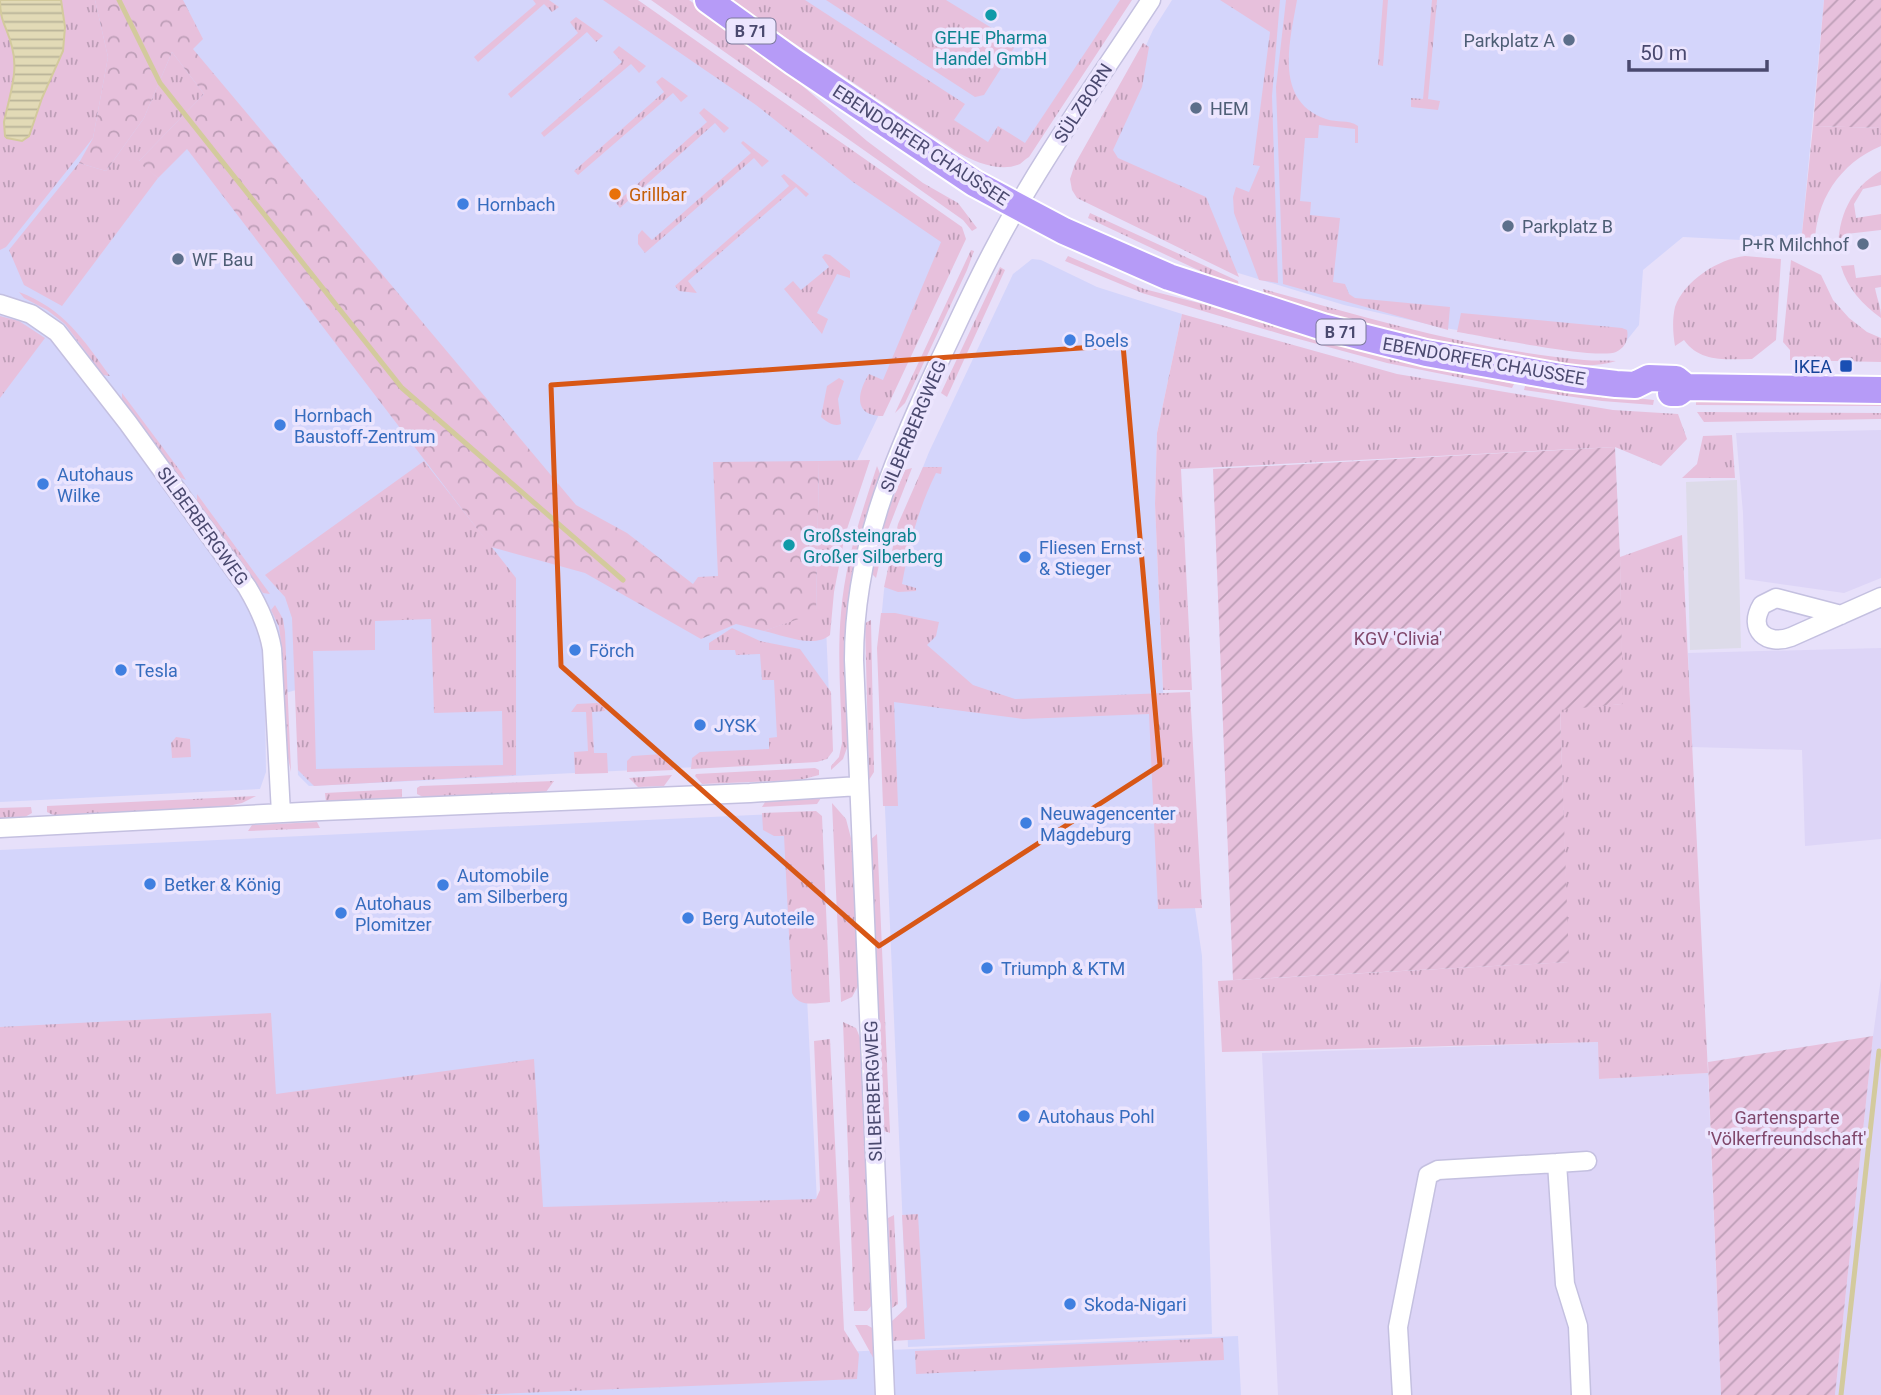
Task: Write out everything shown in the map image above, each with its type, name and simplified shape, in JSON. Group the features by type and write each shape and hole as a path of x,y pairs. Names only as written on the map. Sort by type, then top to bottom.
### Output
{"main road":[{"name":"EBENDORFER CHAUSSEE","path":"708,0 958,173 1018,207 1110,253 1169,277 1323,327 1426,353 1566,378 1635,385 1649,378 1676,379 1686,387 1881,390"}],"street":[{"name":"SÜLZBORN","path":"1018,207 1151,0"},
{"name":"SILBERBERGWEG","path":"885,1395 854,650 858,595 867,544 901,447 994,248 1018,207"},
{"name":"SILBERBERGWEG","path":"0,304 32,314 48,324 65,342 128,423 258,606 268,629 272,649 281,813"},
{"path":"1840,615 1881,597"},
{"path":"0,828 859,786"},
{"path":"1402,1395 1398,1326 1428,1175 1438,1170 1587,1161"},
{"path":"1557,1163 1565,1284 1577,1320 1581,1395"}],"highlighted area":[{"path":"1123,345 1160,765 879,946 561,666 551,385"}],"shaded area":[{"path":"0,0 634,0 960,245 853,469 820,487 831,743 820,761 309,786 298,775 296,690 265,699 266,772 260,789 0,802"},
{"path":"0,0 61,0 65,27 63,51 29,136 22,141 5,136 4,122 12,84 14,56 1,14"},
{"path":"768,0 1125,0 1028,148 1013,159"},
{"path":"1172,0 1824,0 1801,243 1683,237 1643,270 1639,325 1619,350 1580,351 1445,328 1344,305 1235,272 1076,164 1132,76 1153,30"},
{"path":"1032,259 1041,260 1097,287 1182,314 1157,433 1155,504 1163,691 1202,956 1212,1334 908,1347 881,715 881,621 884,590 898,530 929,452 1013,274"},
{"path":"1881,430 1881,578 1844,593 1745,579 1736,433"},
{"path":"1737,480 1741,648 1690,650 1686,482"},
{"path":"1881,648 1881,839 1805,846 1802,750 1692,747 1688,653"},
{"path":"798,813 822,1304 840,1352 1238,1336 1241,1395 0,1395 0,850"},
{"path":"1881,978 1881,1395 1835,1395 1873,1036"},
{"path":"1599,1042 1599,1079 1708,1073 1721,1395 1278,1395 1262,1053"}],"green space":[{"path":"0,0 95,0 108,57 93,138 6,247 0,250"},
{"path":"95,0 183,0 203,39 193,49 576,505 627,533 693,584 698,577 718,576 713,462 819,461 816,613 764,631 736,624 701,639 585,573 491,547 187,149 158,178 138,162 204,94 172,52 144,118 106,171 79,163 93,138 108,57"},
{"path":"533,0 549,0 559,7 552,12 544,4 478,62 474,57 536,4"},
{"path":"603,0 638,0 962,227 966,239 883,416 873,415 862,408 862,389 869,374 883,380 941,242 853,182 756,105"},
{"path":"651,0 689,0 749,40 867,141 923,183 958,203 977,228 972,231 963,220"},
{"path":"729,0 805,0 965,104 954,120 988,142 998,126 1025,143 1120,0 1132,0 1029,157 1020,164 997,167 980,163 959,153"},
{"path":"826,0 946,0 1013,41 1014,48 984,95 975,97"},
{"path":"1220,0 1280,0 1272,96 1278,283 1259,280 1234,213 1233,197 1236,187 1249,192 1260,166 1253,165 1270,32"},
{"path":"1286,0 1297,0 1291,33 1289,68 1298,99 1309,110 1326,119 1358,126 1358,143 1355,143 1355,129 1319,125 1318,138 1305,138 1300,201 1311,202 1310,215 1340,218 1333,282 1345,284 1349,294 1355,298 1450,307 1448,330 1283,284 1276,87"},
{"path":"1383,0 1388,0 1383,66 1378,65"},
{"path":"1432,0 1437,0 1428,99 1440,101 1438,110 1411,107 1411,98 1423,99"},
{"path":"1824,0 1881,0 1881,128 1813,126"},
{"path":"576,17 603,36 596,42 587,32 511,98 508,94 578,33 570,22"},
{"path":"1143,43 1149,47 1142,87 1113,150 1118,158 1206,197 1239,277 1077,198 1072,190 1070,179 1075,164"},
{"path":"619,46 646,66 639,73 631,64 544,137 541,133 622,62 613,52"},
{"path":"172,52 204,94 139,161 158,178 62,306 24,285 9,250 79,163 106,171 144,118"},
{"path":"662,77 688,96 681,102 673,93 578,175 574,171 664,92 656,82"},
{"path":"704,108 729,128 724,133 715,123 620,208 616,203 707,122 699,113"},
{"path":"1813,126 1881,128 1881,146 1852,163 1831,188 1818,217 1815,251 1801,243"},
{"path":"743,141 769,161 762,167 754,158 645,253 638,244 638,235 642,230 652,240 751,153 741,143"},
{"path":"1881,171 1881,185 1863,189 1854,204 1856,218 1881,214 1881,230 1846,234 1847,247 1838,251 1840,227 1848,205 1861,186"},
{"path":"784,174 809,194 806,197 796,187 688,281 697,293 679,291 675,286 789,186 781,176"},
{"path":"1090,213 1238,281 1239,287 1088,218"},
{"path":"971,250 974,251 967,270 905,403 895,413"},
{"path":"825,254 850,271 850,278 837,274 817,313 828,319 822,334 784,289 793,281 801,290 829,267 822,257"},
{"path":"1068,256 1144,289 1290,331 1388,357 1514,384 1512,388 1387,363 1284,335 1142,293 1065,261"},
{"path":"1745,256 1781,259 1776,340 1752,359 1706,356 1698,353 1684,340 1675,346 1674,312 1679,297 1686,288 1713,267"},
{"path":"1791,260 1821,275 1833,300 1849,318 1867,332 1881,338 1881,362 1790,360 1790,350 1783,342"},
{"path":"1854,265 1856,278 1881,275 1881,287 1875,288 1881,318 1862,302 1847,282 1841,266"},
{"path":"1000,267 1005,270 947,397 941,393"},
{"path":"1263,289 1462,341 1543,355 1616,361 1592,365 1568,364 1456,344 1327,313 1264,294"},
{"path":"19,292 48,307 71,326 110,376 103,375 65,324"},
{"path":"1461,313 1622,328 1627,330 1627,337 1624,346 1616,352 1605,354 1565,350 1457,332"},
{"path":"1182,314 1397,374 1613,410 1678,414 1687,439 1661,466 1615,447 1181,469 1192,690 1163,690 1155,504 1157,433"},
{"path":"0,316 19,321 45,338 0,398"},
{"path":"839,378 844,381 838,399 841,424 836,425 821,417 827,386"},
{"path":"1525,386 1654,400 1653,405 1602,401 1524,390"},
{"path":"122,393 186,480 179,477 122,401"},
{"path":"1696,400 1881,400 1881,406 1696,405"},
{"path":"1697,412 1881,413 1881,419 1704,422"},
{"path":"1732,435 1735,478 1682,478 1697,464 1703,436"},
{"name":"KGV 'Clivia'","path":"1615,447 1623,704 1560,710 1569,962 1233,980 1213,469"},
{"path":"870,460 845,535 834,592 830,635 816,641 807,641 764,631 816,612 819,461"},
{"path":"424,461 516,578 516,775 314,786 298,770 292,618 285,597 265,575","holes":["431,619 434,713 502,711 503,765 316,769 313,651 375,650 375,621"]},
{"path":"877,466 881,476 859,543 847,612 845,659 848,745 843,759 831,770 839,757 842,743 839,645 843,594 854,538"},
{"path":"923,467 942,467 941,474 936,473 924,500 908,555 902,584 916,588 916,591 898,592 884,587 898,524"},
{"path":"912,468 886,535 876,578 872,574 888,510 905,470"},
{"path":"197,494 270,594 263,593 197,503"},
{"path":"1682,535 1708,1073 1599,1079 1598,1042 1222,1052 1218,981 1568,962 1560,709 1622,704 1620,557"},
{"path":"275,605 283,619 285,632 291,772 287,753 281,642 279,627 271,610"},
{"path":"881,613 895,613 939,622 936,636 927,645 973,685 1015,699 1190,692 1202,908 1158,909 1149,714 1023,719 894,702 898,806 883,806 877,648"},
{"path":"871,620 874,772 869,780 865,623"},
{"path":"732,628 760,641 800,649 831,692 833,751 827,759 817,762 691,769 692,758 700,752 769,749 769,738 777,737 774,680 762,680 760,654 736,655 735,650 709,650 709,643"},
{"path":"597,703 603,706 605,711 592,712 594,753 607,753 608,773 575,774 574,752 588,751 586,712 571,712 577,704"},
{"path":"176,737 190,739 191,757 172,758 171,743"},
{"path":"662,754 671,760 673,770 627,772 627,761 632,756"},
{"path":"815,768 819,770 819,775 800,780 702,784 695,776 696,774"},
{"path":"672,775 664,786 638,787 629,778"},
{"path":"554,781 546,792 425,798 417,794 417,788 420,786"},
{"path":"402,789 402,798 326,802 325,793"},
{"path":"256,796 224,807 55,816 47,812 47,806"},
{"path":"821,798 817,804 762,807 767,799"},
{"path":"832,803 846,819 852,842 858,986 852,997 841,1002"},
{"path":"31,807 32,813 25,817 0,819 0,808"},
{"path":"816,811 822,816 830,1002 808,1004 799,1001 792,993 784,836 774,836 763,830 762,813"},
{"path":"317,822 320,828 248,831 252,825"},
{"path":"877,834 890,1133 884,1131 870,840"},
{"path":"271,1013 276,1094 534,1059 543,1207 816,1199 820,1190 814,1041 830,1039 844,1330 859,1354 857,1379 475,1395 0,1395 0,1027"},
{"path":"843,1022 856,1028 861,1040 872,1305 867,1311 854,1311"},
{"name":"Gartensparte 'Völkerfreundschaft'","path":"1873,1036 1835,1395 1721,1395 1708,1062"},
{"path":"918,1214 925,1339 892,1341 892,1321 907,1307 902,1215"},
{"path":"894,1215 898,1304 892,1308 888,1218"},
{"path":"855,1325 867,1325 874,1329 875,1361"},
{"path":"1223,1338 1224,1360 916,1374 915,1351"}],"waterway":[{"path":"119,0 160,83 402,388 623,580"},
{"path":"1841,1395 1879,1051"}],"place":[{"name":"GEHE Pharma Handel GmbH","path":"991,15"},
{"name":"Parkplatz A","path":"1569,40"},
{"name":"HEM","path":"1196,108"},
{"name":"Grillbar","path":"615,194"},
{"name":"Hornbach","path":"463,204"},
{"name":"Parkplatz B","path":"1508,226"},
{"name":"P+R Milchhof","path":"1863,244"},
{"name":"WF Bau","path":"178,259"},
{"name":"Boels","path":"1070,340"},
{"name":"IKEA","path":"1846,366"},
{"name":"Hornbach Baustoff-Zentrum","path":"280,425"},
{"name":"Autohaus Wilke","path":"43,484"},
{"name":"Großsteingrab Großer Silberberg","path":"789,545"},
{"name":"Fliesen Ernst & Stieger","path":"1025,557"},
{"name":"Förch","path":"575,650"},
{"name":"Tesla","path":"121,670"},
{"name":"JYSK","path":"700,725"},
{"name":"Neuwagencenter Magdeburg","path":"1026,823"},
{"name":"Betker & König","path":"150,884"},
{"name":"Automobile am Silberberg","path":"443,885"},
{"name":"Autohaus Plomitzer","path":"341,913"},
{"name":"Berg Autoteile","path":"688,918"},
{"name":"Triumph & KTM","path":"987,968"},
{"name":"Autohaus Pohl","path":"1024,1116"},
{"name":"Skoda-Nigari","path":"1070,1304"}]}
